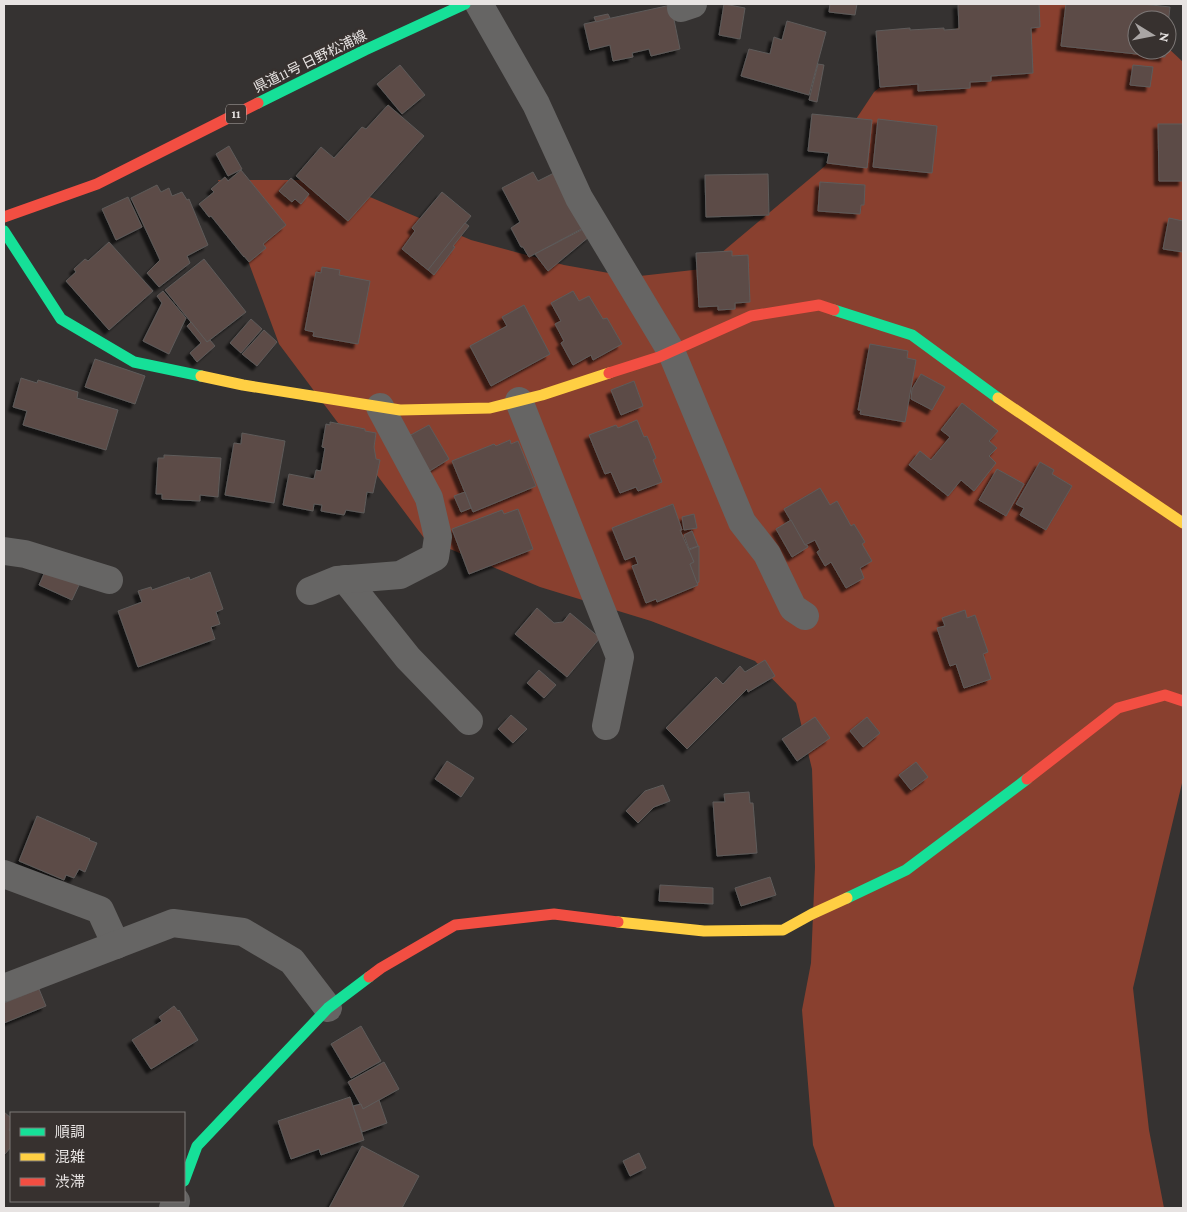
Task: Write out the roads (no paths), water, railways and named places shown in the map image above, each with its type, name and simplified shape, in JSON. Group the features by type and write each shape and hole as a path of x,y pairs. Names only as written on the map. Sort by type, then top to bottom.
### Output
{"street":[{"name":"県道11号 日野松浦線","path":"4,217 97,184 365,50 465,4"},
{"path":"479,4 536,104 579,198 671,351 742,522 767,554 792,608 805,616"},
{"path":"4,231 61,319 134,362 243,385 400,410 490,408 519,401 658,357 750,316 819,305 912,335 999,398 1183,523"},
{"path":"519,401 620,657 606,726"},
{"path":"310,591 337,580 400,575 435,557 438,537 429,498 380,407"},
{"path":"4,551 25,554 109,580"},
{"path":"345,579 408,658 469,721"},
{"path":"185,1178 198,1146 328,1008 381,968 455,925 554,914 704,931 783,930 812,914 906,870 1118,708 1165,695 1183,701"},
{"path":"4,874 100,910 116,945"},
{"path":"4,988 173,923 243,932 292,961 328,1008"}]}
